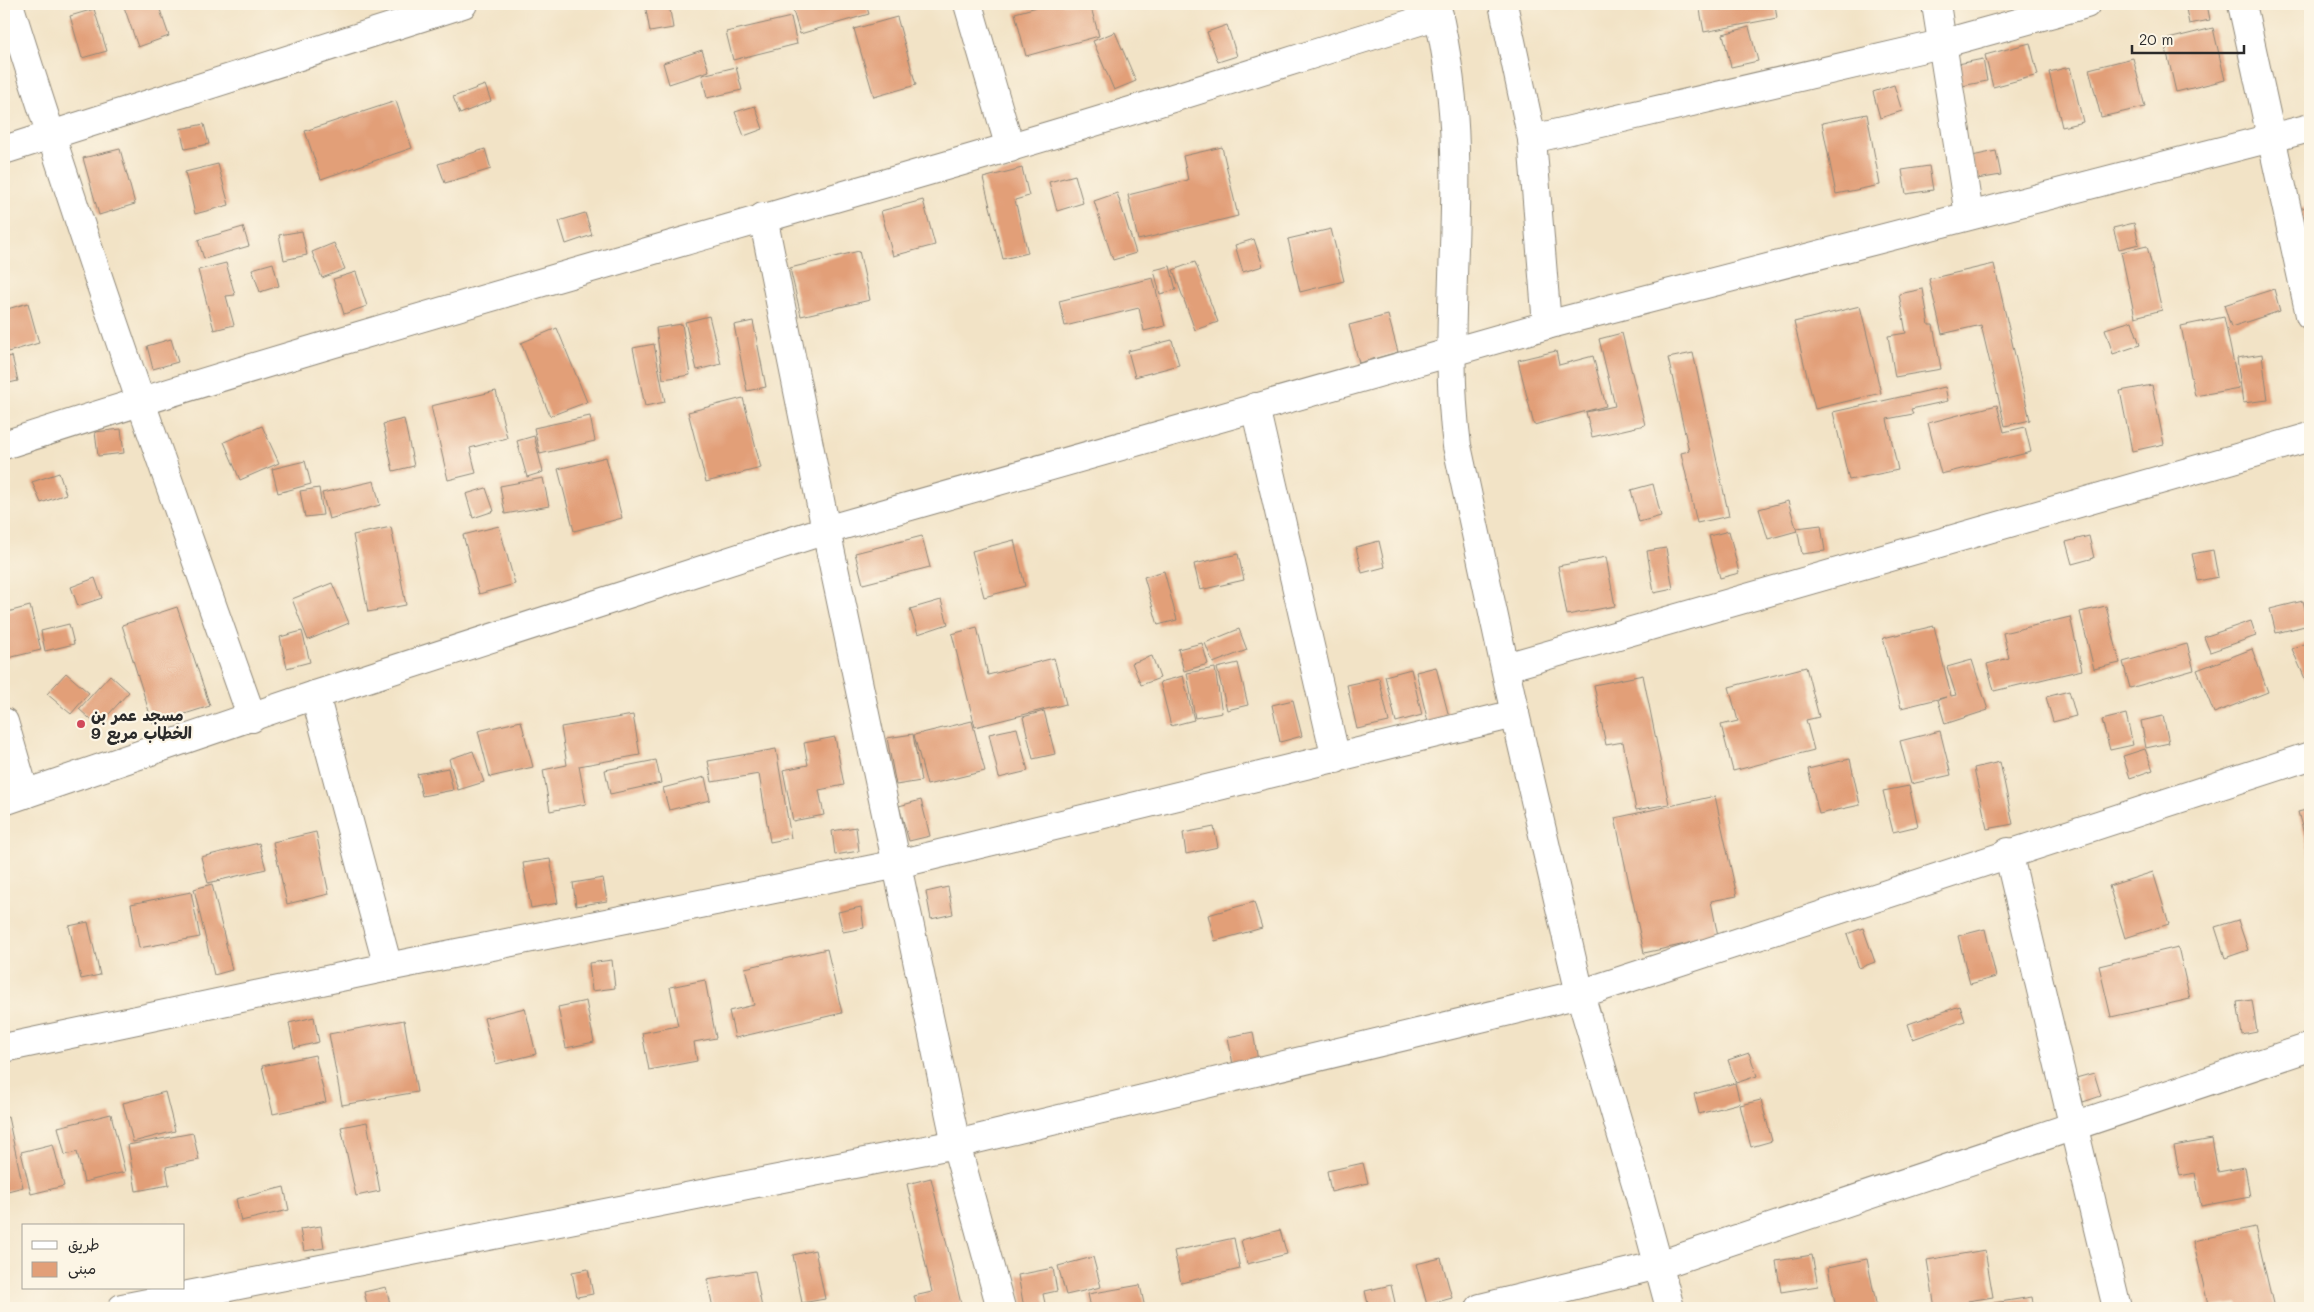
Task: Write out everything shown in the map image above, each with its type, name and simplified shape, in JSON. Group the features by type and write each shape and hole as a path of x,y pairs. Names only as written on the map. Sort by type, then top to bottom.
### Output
{"street":[{"path":"9,4 50,134 140,401 252,718"},
{"path":"4,150 463,4"},
{"path":"968,4 1010,148"},
{"path":"1503,4 1532,139 1546,325"},
{"path":"1936,4 1969,215"},
{"path":"1532,139 1941,44 2086,4"},
{"path":"2242,4 2310,316"},
{"path":"4,445 140,401 763,217 1010,148 1438,9 1453,113 1456,151 1451,354 1452,408 1457,446 1515,714 1580,994 1670,1308"},
{"path":"4,722 15,797 315,695 826,530 1255,407 1451,354 1546,325 2310,128"},
{"path":"763,217 826,530 956,1144 1001,1308"},
{"path":"1255,407 1336,759"},
{"path":"1506,667 2310,437"},
{"path":"315,695 388,967"},
{"path":"4,1048 388,967 898,864 1515,714"},
{"path":"122,1308 956,1144 1580,994 2008,852 2310,756"},
{"path":"2008,852 2117,1308"},
{"path":"1480,1308 1659,1265 2310,1048"}],"building":[{"path":"123,4 158,4 169,36 138,47"},
{"path":"645,4 669,4 673,28 650,32"},
{"path":"791,4 866,4 869,14 800,34"},
{"path":"1048,4 1090,4 1099,36 1026,56 1015,13"},
{"path":"1699,4 1775,4 1777,18 1704,32"},
{"path":"2185,4 2207,4 2210,20 2189,24"},
{"path":"94,9 107,51 82,58 70,16"},
{"path":"791,17 797,44 733,60 726,32"},
{"path":"897,17 916,85 874,97 854,29"},
{"path":"1227,25 1237,56 1218,62 1207,32"},
{"path":"1749,27 1758,61 1731,67 1723,34"},
{"path":"2213,28 2225,80 2176,92 2164,40"},
{"path":"1115,32 1136,81 1114,90 1093,41"},
{"path":"2030,43 2038,75 1993,87 1985,55"},
{"path":"702,50 709,71 669,84 663,63"},
{"path":"2133,58 2145,107 2101,117 2089,69"},
{"path":"1983,59 1987,81 1957,87 1953,65"},
{"path":"736,67 742,90 707,98 702,75"},
{"path":"2070,67 2083,122 2062,127 2049,72"},
{"path":"485,85 491,101 460,114 453,97"},
{"path":"1894,85 1902,111 1880,118 1873,92"},
{"path":"396,101 412,148 321,179 305,131"},
{"path":"755,106 763,129 744,136 735,112"},
{"path":"1867,114 1880,185 1836,194 1822,123"},
{"path":"204,124 209,144 185,149 180,129"},
{"path":"1222,147 1238,216 1138,240 1128,195 1188,180 1183,156"},
{"path":"120,149 135,204 99,215 83,158"},
{"path":"485,149 491,169 445,183 438,164"},
{"path":"1996,151 2001,175 1977,179 1972,156"},
{"path":"218,164 229,205 195,214 185,172"},
{"path":"1929,166 1933,190 1906,194 1902,170"},
{"path":"1022,168 1029,196 1015,200 1028,253 1003,259 983,178"},
{"path":"1075,175 1083,203 1057,211 1049,182"},
{"path":"1117,193 1136,253 1113,260 1094,201"},
{"path":"923,200 935,245 893,256 881,211"},
{"path":"2310,206 2310,229 2301,232 2295,210"},
{"path":"585,213 592,235 566,244 559,221"},
{"path":"2134,223 2139,244 2119,249 2113,228"},
{"path":"243,227 249,246 204,259 198,240"},
{"path":"1331,229 1344,281 1300,292 1288,239"},
{"path":"302,231 307,255 284,260 279,235"},
{"path":"1254,239 1263,266 1243,272 1235,245"},
{"path":"334,243 345,269 322,278 312,252"},
{"path":"2147,246 2162,310 2135,317 2121,252"},
{"path":"859,251 870,300 801,316 790,268"},
{"path":"1195,262 1218,322 1195,330 1173,270"},
{"path":"226,263 235,295 226,296 234,325 214,330 198,270"},
{"path":"273,263 279,286 260,292 252,269"},
{"path":"1994,264 2030,420 2005,426 1981,325 1942,334 1929,279"},
{"path":"1170,266 1176,290 1160,294 1154,270"},
{"path":"356,272 367,306 344,314 333,279"},
{"path":"1153,278 1165,326 1144,331 1139,308 1065,326 1059,301"},
{"path":"1923,289 1929,325 1933,325 1941,369 1895,377 1888,336 1906,333 1899,294"},
{"path":"2274,289 2280,311 2231,327 2224,305"},
{"path":"28,303 39,343 8,352 4,336 4,310"},
{"path":"1860,306 1881,393 1815,409 1794,322"},
{"path":"1388,315 1398,352 1359,363 1349,325"},
{"path":"709,316 721,364 697,370 685,322"},
{"path":"2224,317 2239,388 2195,396 2181,326"},
{"path":"753,321 766,387 747,391 734,325"},
{"path":"2132,321 2140,345 2113,354 2105,329"},
{"path":"682,324 690,375 663,379 656,328"},
{"path":"557,328 587,402 550,416 521,343"},
{"path":"1622,333 1645,425 1592,437 1586,412 1615,406 1599,339"},
{"path":"171,339 178,362 153,369 147,346"},
{"path":"1172,340 1179,365 1135,377 1128,351"},
{"path":"654,344 665,402 645,406 633,348"},
{"path":"1556,351 1559,365 1593,356 1606,406 1534,425 1518,360"},
{"path":"1693,353 1729,516 1697,523 1681,453 1689,451 1668,358"},
{"path":"2262,354 2268,400 2243,403 2237,358"},
{"path":"12,356 18,381 4,384 4,358"},
{"path":"2152,385 2164,444 2132,451 2120,391"},
{"path":"1945,387 1948,401 1911,409 1913,414 1887,419 1898,470 1849,480 1833,412"},
{"path":"496,391 507,438 470,448 476,473 448,480 431,406"},
{"path":"743,398 761,468 706,482 688,412"},
{"path":"1997,405 2004,432 2025,427 2031,452 1941,474 1928,423"},
{"path":"590,416 595,441 540,454 534,428"},
{"path":"404,419 414,466 393,471 383,424"},
{"path":"262,426 279,463 240,480 224,442"},
{"path":"121,429 124,453 98,456 95,432"},
{"path":"534,436 543,472 527,477 517,441"},
{"path":"606,457 622,518 574,531 558,469"},
{"path":"305,461 311,484 278,493 272,469"},
{"path":"59,473 66,494 41,503 32,482"},
{"path":"543,478 549,506 505,514 500,486"},
{"path":"374,481 380,505 329,519 322,493"},
{"path":"1653,484 1661,516 1639,522 1631,490"},
{"path":"319,488 323,515 305,517 300,491"},
{"path":"486,488 494,511 473,518 466,494"},
{"path":"1788,501 1797,531 1768,539 1759,509"},
{"path":"1821,525 1825,551 1802,554 1797,528"},
{"path":"499,526 515,584 479,594 463,535"},
{"path":"391,527 406,605 368,612 353,535"},
{"path":"1729,531 1739,573 1720,578 1709,536"},
{"path":"922,536 930,567 863,584 855,553"},
{"path":"2089,536 2094,558 2072,564 2066,542"},
{"path":"1014,540 1025,586 984,597 972,551"},
{"path":"1379,541 1385,567 1362,573 1356,547"},
{"path":"1666,548 1673,589 1654,593 1647,551"},
{"path":"2213,550 2218,577 2198,581 2192,554"},
{"path":"1238,554 1244,580 1200,590 1194,564"},
{"path":"1606,557 1615,606 1567,615 1558,566"},
{"path":"1164,571 1177,620 1158,625 1144,577"},
{"path":"95,578 102,598 78,606 71,587"},
{"path":"332,583 349,623 308,640 292,599"},
{"path":"941,600 948,624 918,634 910,609"},
{"path":"2303,601 2309,625 2276,633 2270,609"},
{"path":"30,606 41,650 4,659 4,613"},
{"path":"2106,606 2120,663 2094,669 2080,612"},
{"path":"177,607 210,706 153,724 122,625"},
{"path":"2070,617 2082,670 1994,691 1987,664 2009,658 2003,633"},
{"path":"2251,621 2256,636 2210,652 2204,637"},
{"path":"69,624 74,644 45,651 41,631"},
{"path":"1934,626 1951,696 1956,695 1947,667 1972,660 1988,710 1945,724 1938,700 1946,697 1901,708 1883,638"},
{"path":"977,627 988,675 1054,658 1066,704 975,727 952,634"},
{"path":"1239,629 1247,650 1213,663 1205,643"},
{"path":"302,631 310,662 287,668 280,637"},
{"path":"2310,641 2310,690 2292,649"},
{"path":"1202,643 1208,664 1184,671 1178,649"},
{"path":"2187,644 2194,670 2130,688 2123,662"},
{"path":"2252,649 2268,692 2214,713 2197,670"},
{"path":"1152,656 1160,678 1141,685 1132,663"},
{"path":"1238,663 1248,705 1227,710 1217,668"},
{"path":"1436,667 1449,717 1428,722 1416,672"},
{"path":"1806,667 1819,717 1806,720 1814,750 1733,771 1721,725 1738,721 1729,687"},
{"path":"1215,668 1222,713 1195,718 1187,673"},
{"path":"1411,669 1422,715 1396,722 1385,676"},
{"path":"66,673 89,693 71,714 47,694"},
{"path":"110,675 129,692 98,726 79,709"},
{"path":"1643,675 1669,804 1636,810 1623,742 1606,745 1594,685"},
{"path":"1183,676 1194,720 1171,726 1160,682"},
{"path":"1379,678 1389,722 1357,729 1347,685"},
{"path":"2069,691 2076,716 2053,722 2046,697"},
{"path":"1293,700 1302,736 1280,742 1272,705"},
{"path":"1044,711 1055,754 1033,759 1023,717"},
{"path":"2126,714 2133,745 2110,750 2102,720"},
{"path":"633,715 640,755 579,766 586,804 550,811 543,770 567,765 561,727"},
{"path":"2163,716 2169,743 2146,748 2141,721"},
{"path":"521,721 533,767 490,777 478,731"},
{"path":"972,721 985,771 927,785 914,735"},
{"path":"1017,728 1028,771 999,778 989,734"},
{"path":"1940,731 1951,775 1911,784 1900,741"},
{"path":"913,734 921,781 896,785 887,738"},
{"path":"835,737 844,785 819,790 824,815 793,821 783,770 808,765 804,743"},
{"path":"776,749 791,838 770,842 759,774 712,782 708,761"},
{"path":"2145,749 2153,770 2130,778 2123,756"},
{"path":"473,751 484,782 458,790 449,759"},
{"path":"1850,759 1860,805 1819,814 1808,769"},
{"path":"656,760 661,783 610,794 605,770"},
{"path":"2000,762 2013,824 1987,829 1974,768"},
{"path":"448,768 453,790 422,796 417,774"},
{"path":"705,777 710,800 669,810 663,788"},
{"path":"1909,786 1918,826 1893,832 1883,791"},
{"path":"1715,796 1737,896 1711,901 1718,937 1644,953 1615,818"},
{"path":"921,800 930,836 909,841 899,806"},
{"path":"2310,809 2310,855 2298,812"},
{"path":"856,827 859,851 835,855 832,831"},
{"path":"1214,827 1218,847 1186,854 1183,833"},
{"path":"316,832 329,894 287,904 273,842"},
{"path":"259,843 266,869 208,883 201,857"},
{"path":"550,859 558,903 531,908 523,863"},
{"path":"2153,872 2169,924 2125,938 2109,886"},
{"path":"603,878 607,901 576,906 573,883"},
{"path":"212,884 232,970 214,975 194,889"},
{"path":"948,887 953,914 931,919 926,892"},
{"path":"191,892 200,937 139,948 131,904"},
{"path":"1254,902 1262,928 1215,941 1208,915"},
{"path":"861,907 864,928 843,932 838,912"},
{"path":"2238,920 2248,950 2225,958 2215,927"},
{"path":"88,922 100,975 81,979 69,926"},
{"path":"1863,928 1875,962 1859,968 1847,934"},
{"path":"1985,929 1996,977 1970,984 1958,936"},
{"path":"2178,947 2190,999 2111,1017 2099,966"},
{"path":"827,949 842,1013 735,1038 729,1011 754,1005 745,968"},
{"path":"612,960 615,988 592,991 589,963"},
{"path":"705,980 716,1038 694,1042 697,1061 649,1070 642,1033 678,1026 670,987"},
{"path":"2252,1000 2257,1032 2242,1035 2237,1002"},
{"path":"586,1001 594,1042 566,1048 558,1007"},
{"path":"1960,1006 1965,1021 1913,1039 1908,1024"},
{"path":"525,1008 536,1054 496,1064 484,1018"},
{"path":"314,1017 319,1042 294,1048 289,1023"},
{"path":"404,1020 417,1092 342,1105 329,1034"},
{"path":"1253,1032 1258,1061 1233,1065 1228,1037"},
{"path":"1749,1053 1757,1076 1736,1083 1728,1060"},
{"path":"315,1055 326,1102 273,1114 262,1066"},
{"path":"2094,1073 2101,1096 2083,1102 2076,1078"},
{"path":"1735,1083 1740,1103 1699,1114 1694,1094"},
{"path":"165,1092 175,1131 133,1142 123,1103"},
{"path":"1761,1100 1772,1141 1751,1147 1740,1105"},
{"path":"111,1114 125,1172 84,1182 77,1152 65,1155 58,1127"},
{"path":"8,1117 23,1187 4,1192 4,1118"},
{"path":"367,1122 380,1191 356,1196 341,1127"},
{"path":"193,1133 199,1160 166,1167 169,1185 136,1191 128,1145"},
{"path":"2212,1139 2218,1172 2245,1167 2250,1197 2201,1206 2195,1173 2180,1176 2174,1146"},
{"path":"53,1144 64,1186 31,1194 21,1152"},
{"path":"1363,1163 1368,1183 1331,1192 1327,1171"},
{"path":"931,1178 962,1308 917,1308 914,1296 932,1292 907,1184"},
{"path":"284,1187 289,1210 241,1221 236,1199"},
{"path":"321,1226 324,1248 304,1251 300,1229"},
{"path":"2255,1227 2274,1308 2238,1308 2237,1303 2209,1308 2193,1241"},
{"path":"1280,1230 1287,1254 1247,1264 1241,1240"},
{"path":"1234,1238 1240,1269 1181,1283 1174,1251"},
{"path":"815,1250 825,1299 802,1303 793,1255"},
{"path":"1985,1250 1993,1297 1968,1301 1970,1308 1935,1308 1927,1260"},
{"path":"1812,1255 1818,1286 1781,1292 1776,1261"},
{"path":"1093,1257 1101,1287 1066,1295 1058,1266"},
{"path":"1441,1258 1452,1298 1427,1305 1416,1264"},
{"path":"1867,1259 1877,1308 1836,1308 1828,1267"},
{"path":"1053,1268 1057,1291 1043,1294 1046,1308 1024,1308 1018,1275"},
{"path":"588,1269 593,1294 577,1297 572,1272"},
{"path":"755,1271 762,1308 713,1308 707,1279"},
{"path":"1140,1285 1145,1308 1091,1308 1088,1294"},
{"path":"1391,1285 1396,1307 1369,1308 1365,1291"},
{"path":"386,1287 391,1308 368,1308 364,1292"},
{"path":"2032,1297 2034,1308 1988,1308 1987,1304"},
{"path":"869,1303 871,1308 853,1308"}],"place":[{"name":"مسجد عمر بن الخطاب مربع 9","path":"81,724"}]}
